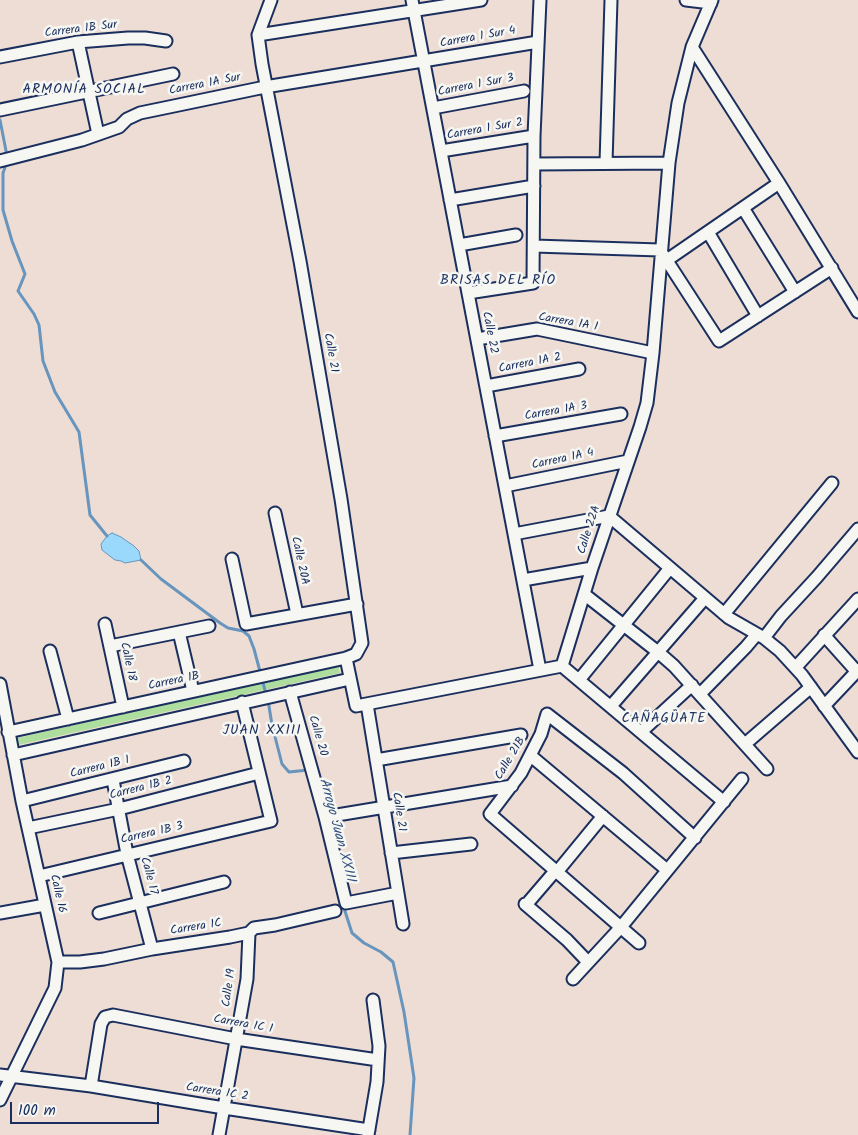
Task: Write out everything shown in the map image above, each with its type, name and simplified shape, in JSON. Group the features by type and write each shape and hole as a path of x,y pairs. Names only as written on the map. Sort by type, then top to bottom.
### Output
{"street":[{"name":"Calle 21","path":"271,0 258,35 342,499 362,643 356,654 346,658 350,679 361,705 376,760 403,924"},
{"path":"258,35 413,5 480,0"},
{"path":"468,293 533,283 534,136 540,0"},
{"path":"606,163 611,0"},
{"path":"686,0 712,1"},
{"name":"Calle 22A","path":"562,666 592,568 647,403 664,255 668,163 678,103 692,48 712,1"},
{"name":"Calle 22","path":"413,5 540,670"},
{"name":"Carrera 1B Sur","path":"0,57 78,42 128,38 166,41"},
{"path":"78,42 98,134"},
{"name":"Carrera 1 Sur 4","path":"424,61 538,42"},
{"path":"692,48 779,183 858,312"},
{"name":"Carrera 1A Sur","path":"0,161 119,127 127,119 140,113 266,87 424,61"},
{"path":"0,110 173,74"},
{"name":"Carrera 1 Sur 3","path":"432,108 524,91"},
{"name":"Carrera 1 Sur 2","path":"441,151 534,136"},
{"path":"534,164 668,163"},
{"path":"534,246 664,255 708,232 779,183"},
{"path":"450,200 534,186"},
{"path":"743,208 795,292"},
{"path":"708,232 758,316"},
{"path":"459,245 516,235"},
{"path":"664,255 719,341 832,268"},
{"name":"Carrera 1A 1","path":"477,339 537,329 653,353"},
{"name":"Carrera 1A 2","path":"486,386 579,369"},
{"name":"Carrera 1A 3","path":"496,436 621,414"},
{"name":"Carrera 1A 4","path":"505,486 628,461"},
{"path":"724,614 832,483"},
{"name":"Calle 20A","path":"275,514 297,614"},
{"path":"514,534 609,516 704,598 724,614 760,636 796,667 858,752"},
{"path":"700,694 746,647 781,616 858,529"},
{"path":"232,559 246,624 357,604"},
{"path":"523,580 592,568"},
{"path":"579,680 670,568"},
{"path":"584,594 658,652 692,685 767,769"},
{"path":"610,706 704,598"},
{"path":"796,667 858,600"},
{"name":"Calle 18","path":"105,624 123,707"},
{"path":"110,646 210,626"},
{"path":"179,632 193,691"},
{"path":"824,635 857,671 824,706"},
{"path":"50,651 68,719"},
{"name":"Carrera 1B","path":"8,732 346,658"},
{"path":"361,705 562,666 724,802"},
{"path":"13,756 242,702 350,679"},
{"name":"Calle 16","path":"0,684 22,801 58,962 55,988 6,1076 0,1100"},
{"path":"642,732 692,685"},
{"path":"745,744 811,687"},
{"name":"Calle 20","path":"290,692 325,817 346,903 398,893"},
{"path":"242,702 259,774"},
{"name":"Calle 21B","path":"556,871 490,814 512,786 531,756 541,734 547,714 624,773 695,838"},
{"path":"376,760 520,735"},
{"path":"531,756 667,870"},
{"name":"Carrera 1B 1","path":"22,801 184,761"},
{"name":"Carrera 1B 2","path":"28,828 119,809 259,774"},
{"name":"Carrera 1B 3","path":"39,876 271,821 259,774"},
{"path":"573,979 621,927 742,779"},
{"name":"Calle 17","path":"113,780 127,854 152,949"},
{"path":"325,817 512,786"},
{"path":"588,962 567,940 525,905 603,816"},
{"path":"391,854 471,844"},
{"path":"556,871 639,943"},
{"path":"99,913 224,882"},
{"path":"0,913 45,905"},
{"name":"Carrera 1C","path":"58,962 104,959 249,933 254,928 335,911"},
{"name":"Calle 19","path":"219,1135 247,979 249,933"},
{"path":"368,1133 377,1082 379,1046 373,1000"},
{"name":"Carrera 1C 1","path":"91,1086 101,1024 105,1017 113,1015 236,1039 378,1060"},
{"name":"Carrera 1C 2","path":"6,1076 91,1086 368,1133"}],"green space":[{"path":"338,665 340,673 18,745 17,738"}],"water":[{"path":"112,533 134,546 139,551 141,560 125,563 115,560 102,550 101,544"}],"waterway":[{"path":"0,120 7,156"},
{"path":"7,162 3,173 3,210 12,241 25,274 18,291 34,314 39,325 43,361 55,392 79,432 90,515 107,536"},
{"name":"Arroyo Juan XXIII","path":"141,560 161,579 220,623 228,628 243,631 249,636 266,694"},
{"name":"Arroyo Juan XXIII","path":"268,700 282,764 289,772 308,771"},
{"name":"Arroyo Juan XXIII","path":"343,905 352,933 393,962 404,1012 414,1078 410,1135"}],"district":[{"name":"ARMONÍA SOCIAL","path":"84,91"},
{"name":"BRISAS DEL RÍO","path":"498,282"},
{"name":"CAÑAGÜATE","path":"664,720"},
{"name":"JUAN XXIII","path":"262,732"}]}
